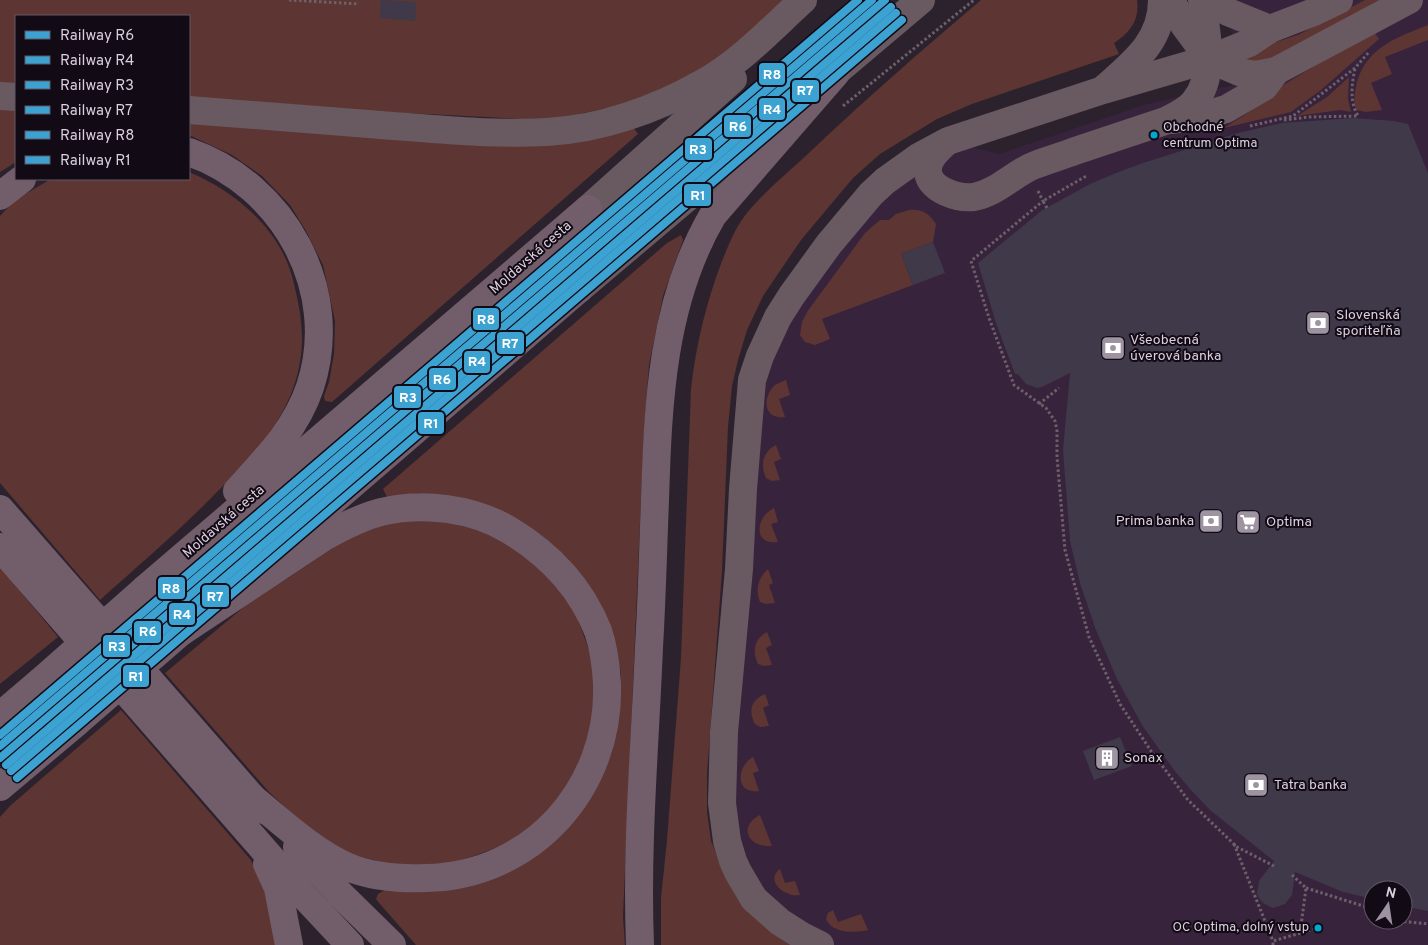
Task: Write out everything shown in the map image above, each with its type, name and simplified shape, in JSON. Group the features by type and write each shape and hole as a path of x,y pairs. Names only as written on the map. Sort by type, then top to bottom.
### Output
{"highway":[{"path":"640,945 640,852 656,462 663,370 668,336 678,298 695,252 713,214 836,73"},
{"path":"0,716 145,589 276,448 287,434 310,388 318,350 319,325 316,300 311,277 289,228 274,210 244,183 224,169 190,152"},
{"path":"0,196 21,180"},
{"name":"Moldavská cesta","path":"145,589 588,209"},
{"path":"1,787 579,289"},
{"path":"181,632 344,526 381,512 438,508 480,516 495,522 521,538 550,561 576,589 589,610 599,633 606,664 607,695 603,733 590,771 568,809 553,826 518,852 494,864 468,873 441,878 414,879 367,873 348,867 323,853 300,836 242,806"},
{"path":"0,509 242,806 350,945"},
{"path":"0,547 242,806 341,895 392,945"},
{"path":"242,806 280,895 289,945"}],"street":[{"path":"190,110 464,131 530,133 573,129 641,111 703,84 738,58 803,0"},
{"name":"Moldavská cesta","path":"588,209 821,0"},
{"path":"579,289 922,0"},
{"path":"1103,90 1135,60 1153,38 1160,23 1162,0"},
{"path":"1172,0 1184,25 1209,59 1239,72 1255,75 1276,71 1409,0"},
{"path":"1165,121 1190,106 1198,98 1204,82 1209,59 1204,0"},
{"path":"1204,0 1270,29"},
{"path":"820,945 780,922 754,899 733,861 723,818 721,784 723,749 739,569 752,380 760,356 778,317 829,244 871,194 885,180 920,156 948,141 1103,90 1209,59 1249,43 1270,29 1314,12 1338,0"},
{"path":"948,141 931,158 928,173 930,179 949,193 957,196 974,197 992,190 1034,165 1165,121 1209,114 1226,109 1264,87 1276,71"},
{"path":"0,96 15,97"}],"path":[{"path":"289,0 360,4"},
{"path":"1268,122 1293,116 1354,68 1374,48"},
{"path":"1241,127 1309,116 1358,116 1352,104 1354,68"},
{"path":"1043,200 971,261 989,318 1014,385 1046,408 1051,414 1057,431 1057,457 1065,550 1089,637 1120,704 1151,751 1188,800 1237,847 1274,866"},
{"path":"1039,404 1059,388"},
{"path":"1234,843 1273,943 1318,928"},
{"path":"1292,875 1306,888 1363,906"},
{"path":"1300,933 1306,888"},
{"path":"1413,922 1428,924"}],"shaded area":[{"path":"0,0 788,0 714,64 671,86 621,105 560,118 524,119 289,107 190,99 190,15 15,15 15,87 0,86"},
{"path":"981,0 1137,0 1138,7 1133,25 1125,35 1114,43 1119,54 972,104 937,119 880,154 853,178 801,240 763,296 747,330 732,386 728,427 722,571 707,774 707,812 711,841 725,873 771,932 790,945 661,945 661,898 681,658 691,389 702,324 716,277 737,227 758,200 874,93"},
{"path":"1227,0 1428,0 1428,945 820,945 786,927 727,841 752,380 829,244 948,141 999,154 1147,104 1239,84"},
{"path":"1365,0 1387,0 1284,56 1250,63 1237,54 1298,35"},
{"path":"1428,25 1428,40 1385,57 1392,74 1371,83 1382,110 1366,112 1356,110 1354,100 1357,82 1368,60 1395,39"},
{"path":"1375,33 1379,39 1321,90 1291,112 1224,128 1249,112 1272,92 1321,62"},
{"path":"1349,77 1348,99 1351,112 1340,110 1297,116 1327,97"},
{"path":"0,108 15,109 15,163 0,172"},
{"path":"190,121 633,127 638,134 332,402 325,401 324,396 329,382 334,354 335,321 323,265 290,205 262,176 232,155 190,135"},
{"path":"190,172 206,180 239,201 267,229 287,262 298,301 302,331 300,362 288,401 268,435 229,480 159,548 100,600 0,483 0,216 15,200 49,180 190,180"},
{"path":"909,210 924,212 936,224 933,242 901,254 913,285 822,319 830,339 815,345 805,342 800,335 802,322 807,312 865,233 880,220 889,220 896,214"},
{"path":"681,235 683,240 663,296 649,365 644,430 623,917 625,945 416,945 376,899 378,894 386,889 459,886 602,774 611,754 617,729 621,674 616,648 598,600 433,495 419,493 387,497 383,489 667,243"},
{"path":"786,380 790,395 779,399 785,417 778,417 772,415 767,407 768,395 775,385"},
{"path":"776,445 781,459 774,462 780,480 772,481 766,478 763,463 768,451"},
{"path":"774,508 778,522 771,524 778,542 770,542 764,540 761,535 760,523 763,517"},
{"path":"421,519 465,524 505,541 545,572 576,614 590,653 594,675 594,700 589,736 580,764 553,808 515,841 446,866 388,864 343,852 304,825 269,792 165,673 256,597 361,529"},
{"path":"0,567 58,637 0,684"},
{"path":"768,569 773,583 769,585 775,603 766,604 760,602 758,588 762,576"},
{"path":"767,632 772,645 766,648 772,665 764,666 758,664 755,646 759,638"},
{"path":"765,694 769,705 763,708 769,726 760,727 755,724 751,710 757,699"},
{"path":"121,710 250,859 262,881 268,898 277,945 0,945 0,817 11,805"},
{"path":"753,757 759,771 753,773 759,791 751,791 745,788 741,779 744,767"},
{"path":"760,815 772,846 757,844 749,836 749,825"},
{"path":"780,869 785,883 795,881 800,895 789,894 779,888 774,879"},
{"path":"833,910 838,922 861,914 868,930 850,932 839,930 829,924 826,919 828,913"}],"building":[{"path":"381,0 416,2 415,21 380,18"},
{"name":"Optima","path":"1353,118 1408,124 1428,173 1428,911 1413,908 1413,880 1363,880 1363,897 1343,892 1295,872 1292,895 1285,904 1273,908 1263,903 1259,898 1257,893 1259,881 1274,861 1210,810 1191,790 1174,770 1142,725 1117,679 1096,630 1080,583 1070,541 1063,450 1070,373 1037,388 1026,384 1018,374 1015,374 996,323 978,263 1041,211 1090,184 1143,163 1238,133 1282,123"},
{"path":"933,242 945,273 913,285 901,254"},
{"name":"Sonax","path":"1120,737 1132,766 1094,780 1083,751"}],"tram line":[{"path":"847,15 870,0"}],"rail line":[{"name":"R8","path":"0,735 858,0"},
{"name":"R3","path":"0,746 872,0"},
{"name":"R6","path":"0,758 885,0"},
{"name":"R4","path":"6,765 891,7"},
{"name":"R7","path":"11,771 896,13"},
{"name":"R1","path":"17,778 902,20"}],"place":[{"name":"Obchodné centrum Optima","path":"1154,135"},
{"name":"Slovenská sporiteľňa","path":"1318,323"},
{"name":"Všeobecná úverová banka","path":"1113,348"},
{"name":"Prima banka","path":"1211,521"},
{"name":"Optima","path":"1248,522"},
{"name":"Sonax","path":"1107,758"},
{"name":"Tatra banka","path":"1256,785"},
{"name":"OC Optima, dolný vstup","path":"1318,928"}]}
